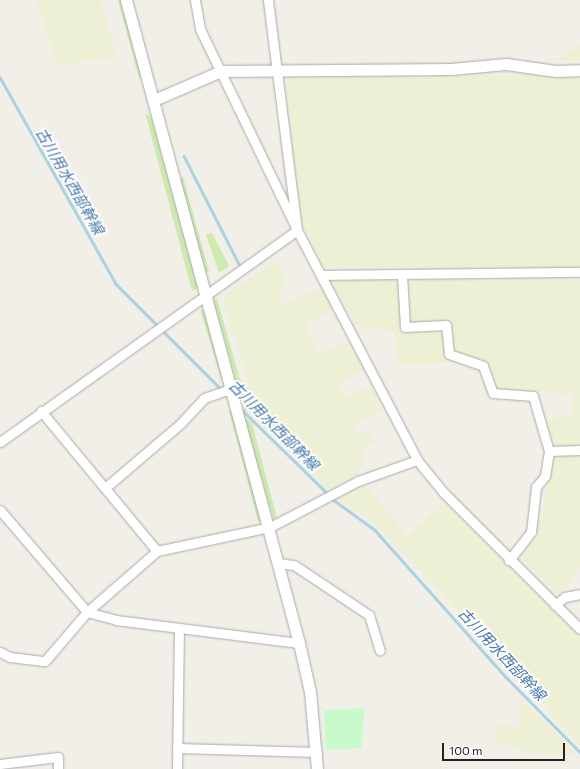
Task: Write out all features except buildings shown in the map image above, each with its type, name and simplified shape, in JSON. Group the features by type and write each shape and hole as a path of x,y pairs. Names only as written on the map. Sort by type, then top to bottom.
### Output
{"street":[{"path":"126,0 270,527 299,643 310,692 317,752 317,769"},
{"path":"196,0 200,29 297,230 322,275 417,460 509,560 580,629"},
{"path":"268,0 297,230"},
{"path":"154,100 221,71 277,69 450,69 506,64 556,71 580,70"},
{"path":"0,442 41,411 297,230"},
{"path":"322,275 580,272"},
{"path":"402,275 405,327 446,325 449,354 482,366 493,393 533,396 549,451 545,476 536,486 531,532 509,560"},
{"path":"105,488 181,423 204,398 232,388"},
{"path":"41,411 157,551"},
{"path":"549,451 580,450"},
{"path":"0,652 10,657 45,661 87,612 157,551 270,527 358,481 417,460"},
{"path":"0,510 87,612 179,628 299,643"},
{"path":"279,563 294,565 369,615 380,650"},
{"path":"556,605 565,597 580,594"},
{"path":"177,769 179,628"},
{"path":"177,748 317,752"},
{"path":"0,764 58,757 58,769"}],"green space":[{"path":"37,0 101,0 117,57 57,65"},
{"path":"118,0 120,0 143,77 139,78"},
{"path":"580,45 580,61 555,61"},
{"path":"580,74 580,267 324,267 301,220 286,78"},
{"path":"145,113 152,119 199,288 192,291"},
{"path":"183,177 209,271 204,274 180,179"},
{"path":"212,233 229,266 219,273 206,235"},
{"path":"277,260 288,282 277,293 283,305 324,287 333,309 306,325 319,353 348,341 365,369 337,384 344,396 372,387 383,410 355,424 355,435 369,431 376,440 362,447 363,462 356,476 327,490 261,422 224,306 225,295"},
{"path":"330,279 580,280 580,566 562,595 520,556 538,530 554,457 555,443 543,419 572,416 573,395 497,389 485,359 399,366 394,332 357,326"},
{"path":"217,298 249,412 245,411 213,300"},
{"path":"204,309 227,383 223,384 200,310"},
{"path":"229,411 235,412 263,523 258,521"},
{"path":"244,417 252,423 277,518 273,518"},
{"path":"364,483 407,535 445,502 580,637 580,746 534,694 513,678 523,670 483,620 472,627 378,525 335,497"},
{"path":"521,699 578,754 518,753 519,748 496,743 495,725 519,727"},
{"path":"365,708 361,748 326,750 324,710"}],"waterway":[{"name":"古川用水西部幹線","path":"0,77 116,284 221,389"},
{"path":"184,156 239,264"},
{"name":"古川用水西部幹線","path":"240,408 328,494"},
{"name":"古川用水西部幹線","path":"331,498 375,530 505,676 580,752"}]}
